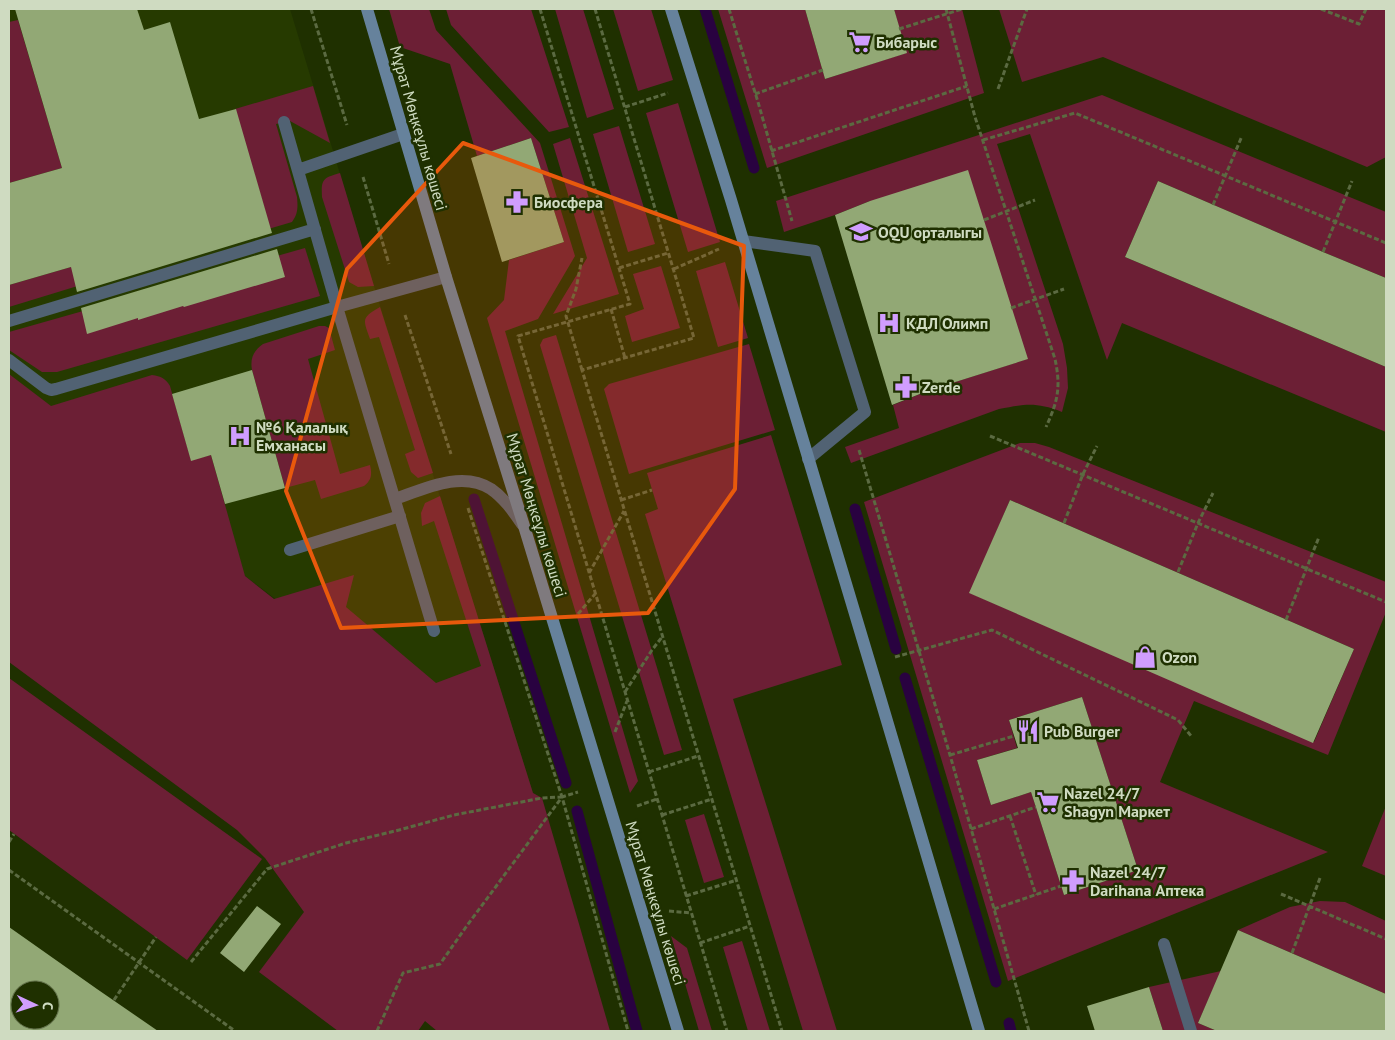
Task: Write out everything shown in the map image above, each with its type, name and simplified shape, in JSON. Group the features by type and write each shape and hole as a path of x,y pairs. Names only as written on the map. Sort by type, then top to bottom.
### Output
{"main road":[{"name":"Мұрат Мөңкеұлы көшесі","path":"367,9 446,277 678,1031"},
{"path":"671,9 743,241 979,1031"}],"lane":[{"path":"284,122 434,631"},
{"path":"298,170 404,134"},
{"path":"9,321 315,229"},
{"path":"743,241 815,251 865,412 808,459"},
{"path":"9,360 51,390 446,277"},
{"path":"395,499 443,483 459,481 480,483 492,489 504,500 524,526"},
{"path":"290,550 400,516"},
{"path":"1164,944 1191,1031"}],"path":[{"path":"311,9 397,290 562,797 628,1031"},
{"path":"540,9 630,304 518,336 727,1031"},
{"path":"582,370 694,338 595,9"},
{"path":"729,9 800,248"},
{"path":"946,9 967,86 1055,359 1059,392 1046,427"},
{"path":"899,29 962,9"},
{"path":"998,88 1027,9"},
{"path":"1321,9 1359,24 1366,9"},
{"path":"755,94 823,70"},
{"path":"625,107 695,83"},
{"path":"771,151 967,86"},
{"path":"984,140 1075,113 1386,243"},
{"path":"1213,205 1242,136"},
{"path":"1323,252 1352,181"},
{"path":"984,220 1035,200"},
{"path":"674,269 743,241"},
{"path":"619,268 668,253"},
{"path":"582,258 576,289 566,316 567,322 782,1031"},
{"path":"1011,308 1064,289"},
{"path":"611,309 626,358"},
{"path":"851,423 950,755 1029,1031"},
{"path":"990,436 1386,602"},
{"path":"1064,523 1083,474 1097,446"},
{"path":"621,500 652,490"},
{"path":"1178,572 1198,523 1213,493"},
{"path":"589,572 624,511"},
{"path":"1286,620 1319,537"},
{"path":"870,664 992,630 1178,720 1192,737"},
{"path":"625,692 662,637"},
{"path":"950,755 1014,736"},
{"path":"649,772 698,756"},
{"path":"191,962 267,869 346,843 454,815 542,798 562,797 603,784"},
{"path":"377,1031 403,973 440,964 562,797"},
{"path":"662,815 712,799"},
{"path":"971,829 1036,807"},
{"path":"1010,816 1036,895"},
{"path":"9,842 14,834"},
{"path":"9,870 235,1031"},
{"path":"1292,953 1320,878"},
{"path":"686,896 736,880"},
{"path":"994,909 1061,886"},
{"path":"1281,894 1386,939"},
{"path":"700,943 750,926"},
{"path":"114,1000 156,937"}],"highlighted area":[{"path":"463,143 744,246 735,489 648,613 341,628 286,491 347,269"}],"shaded area":[{"name":"№6 Қалалық Емханасы","path":"9,9 290,9 377,296 533,793 9,398"},
{"path":"389,9 429,9 436,30 540,143 575,256 538,319 505,331 638,781 630,793 487,318 504,300 509,260 564,242 531,138 477,156 450,64 400,47"},
{"path":"446,9 531,9 569,127 549,132 451,25"},
{"path":"555,9 583,9 614,109 587,118"},
{"path":"613,9 651,9 673,80 638,91"},
{"path":"718,9 805,9 825,79 906,53 894,9 962,9 984,93 767,168"},
{"path":"999,9 1386,9 1386,157 1367,167 1103,57 1022,82"},
{"path":"18,20 62,168 9,183 9,22"},
{"path":"313,86 330,143 290,121 276,124 297,197 297,210 292,222 191,252 265,210 235,109"},
{"path":"1102,95 1386,212 1386,278 1158,181 1125,257 1386,367 1386,432 1122,323 1107,360 1030,134 997,144 1063,344 1068,388 1062,412 1038,405 999,409 851,463 845,447 899,428 893,405 930,390 1027,359 870,201 784,232 776,201"},
{"path":"678,103 720,242 688,252 646,113"},
{"path":"619,126 655,244 628,252 593,134"},
{"path":"570,138 619,294 553,314 587,258 553,144"},
{"path":"340,173 374,286 358,287 349,282 322,197 324,180"},
{"path":"305,248 320,296 57,372 42,372 9,350 9,332"},
{"path":"88,262 94,281 9,307 9,285"},
{"path":"725,262 748,338 718,347 696,271"},
{"path":"661,266 680,328 632,342 625,316 644,309 633,274"},
{"path":"380,307 433,473 418,478 411,472 405,454 415,450 379,337 370,339 365,323 369,314"},
{"path":"319,326 329,328 335,350 308,359 340,474 370,465 371,474 369,481 364,486 321,499 315,480 285,488 251,366 255,352 263,344"},
{"path":"556,335 682,750 664,755 540,345 543,339"},
{"path":"749,344 775,430 629,474 604,389 609,384"},
{"path":"9,374 51,406 152,375 161,377 170,386 191,460 211,455 245,576 274,599 354,575 346,607 436,683 481,666 434,521 422,526 421,513 425,503 440,496 533,793 542,798 610,1031 437,1031 425,1021 418,1031 338,1031 259,972 304,912 265,858 237,830 9,662"},
{"path":"771,435 842,665 733,699 837,1031 803,1031 645,514 658,509 647,473"},
{"path":"1020,443 1035,443 1386,582 1386,612 1328,755 1194,701 1160,782 1328,852 1008,981 864,502","holes":["1010,500 1354,649 1314,742 970,593","1082,697 1138,870 1064,895 1031,792 991,805 977,760 1017,748 1009,720"]},
{"path":"9,678 262,859 187,960 9,830"},
{"path":"1386,806 1386,876 1362,866"},
{"path":"704,814 724,877 704,883 685,820"},
{"path":"1320,901 1345,902 1386,921 1386,994 1238,930 1290,907"},
{"path":"671,936 687,948 712,1031 699,1031"},
{"path":"742,941 770,1031 748,1031 723,947"},
{"path":"1221,971 1198,1023 1217,1031 1163,1031 1149,987"}],"building":[{"path":"15,9 137,9 144,30 170,22 199,119 236,109 272,233 77,292 71,267 9,285 9,183 62,168"},
{"path":"805,9 894,9 907,53 825,79"},
{"path":"531,138 564,242 502,262 471,158"},
{"path":"968,170 1028,359 930,390 892,405 835,215 870,201"},
{"path":"1158,181 1386,278 1386,367 1125,257"},
{"path":"277,249 285,277 87,334 81,308"},
{"path":"252,370 285,488 225,504 211,455 191,461 172,394"},
{"path":"1010,500 1354,649 1313,743 969,593"},
{"path":"1082,697 1138,870 1064,895 1031,792 991,805 977,760 1018,748 1009,720"},
{"path":"257,906 281,924 244,972 220,953"},
{"path":"9,927 97,989 158,1031 9,1031"},
{"path":"1238,930 1386,994 1386,1031 1217,1031 1198,1023"},
{"path":"1149,987 1163,1031 1095,1031 1087,1006"}],"waterway":[{"path":"705,9 754,168"},
{"path":"474,499 566,783"},
{"path":"855,509 896,649"},
{"path":"905,678 996,982"},
{"path":"577,811 637,1031"},
{"path":"1009,1023 1011,1031"}],"place":[{"name":"Бибарыс","path":"860,42"},
{"name":"Биосфера","path":"517,202"},
{"name":"OQU орталыгы","path":"861,232"},
{"name":"КДЛ Олимп","path":"889,323"},
{"name":"Zerde","path":"906,387"},
{"name":"№6 Қалалық Емханасы","path":"240,436"},
{"name":"Ozon","path":"1145,657"},
{"name":"Pub Burger","path":"1028,731"},
{"name":"Nazel 24/7 Shagyn Маркет","path":"1048,802"},
{"name":"Nazel 24/7 Darihana Аптека","path":"1073,881"}]}
